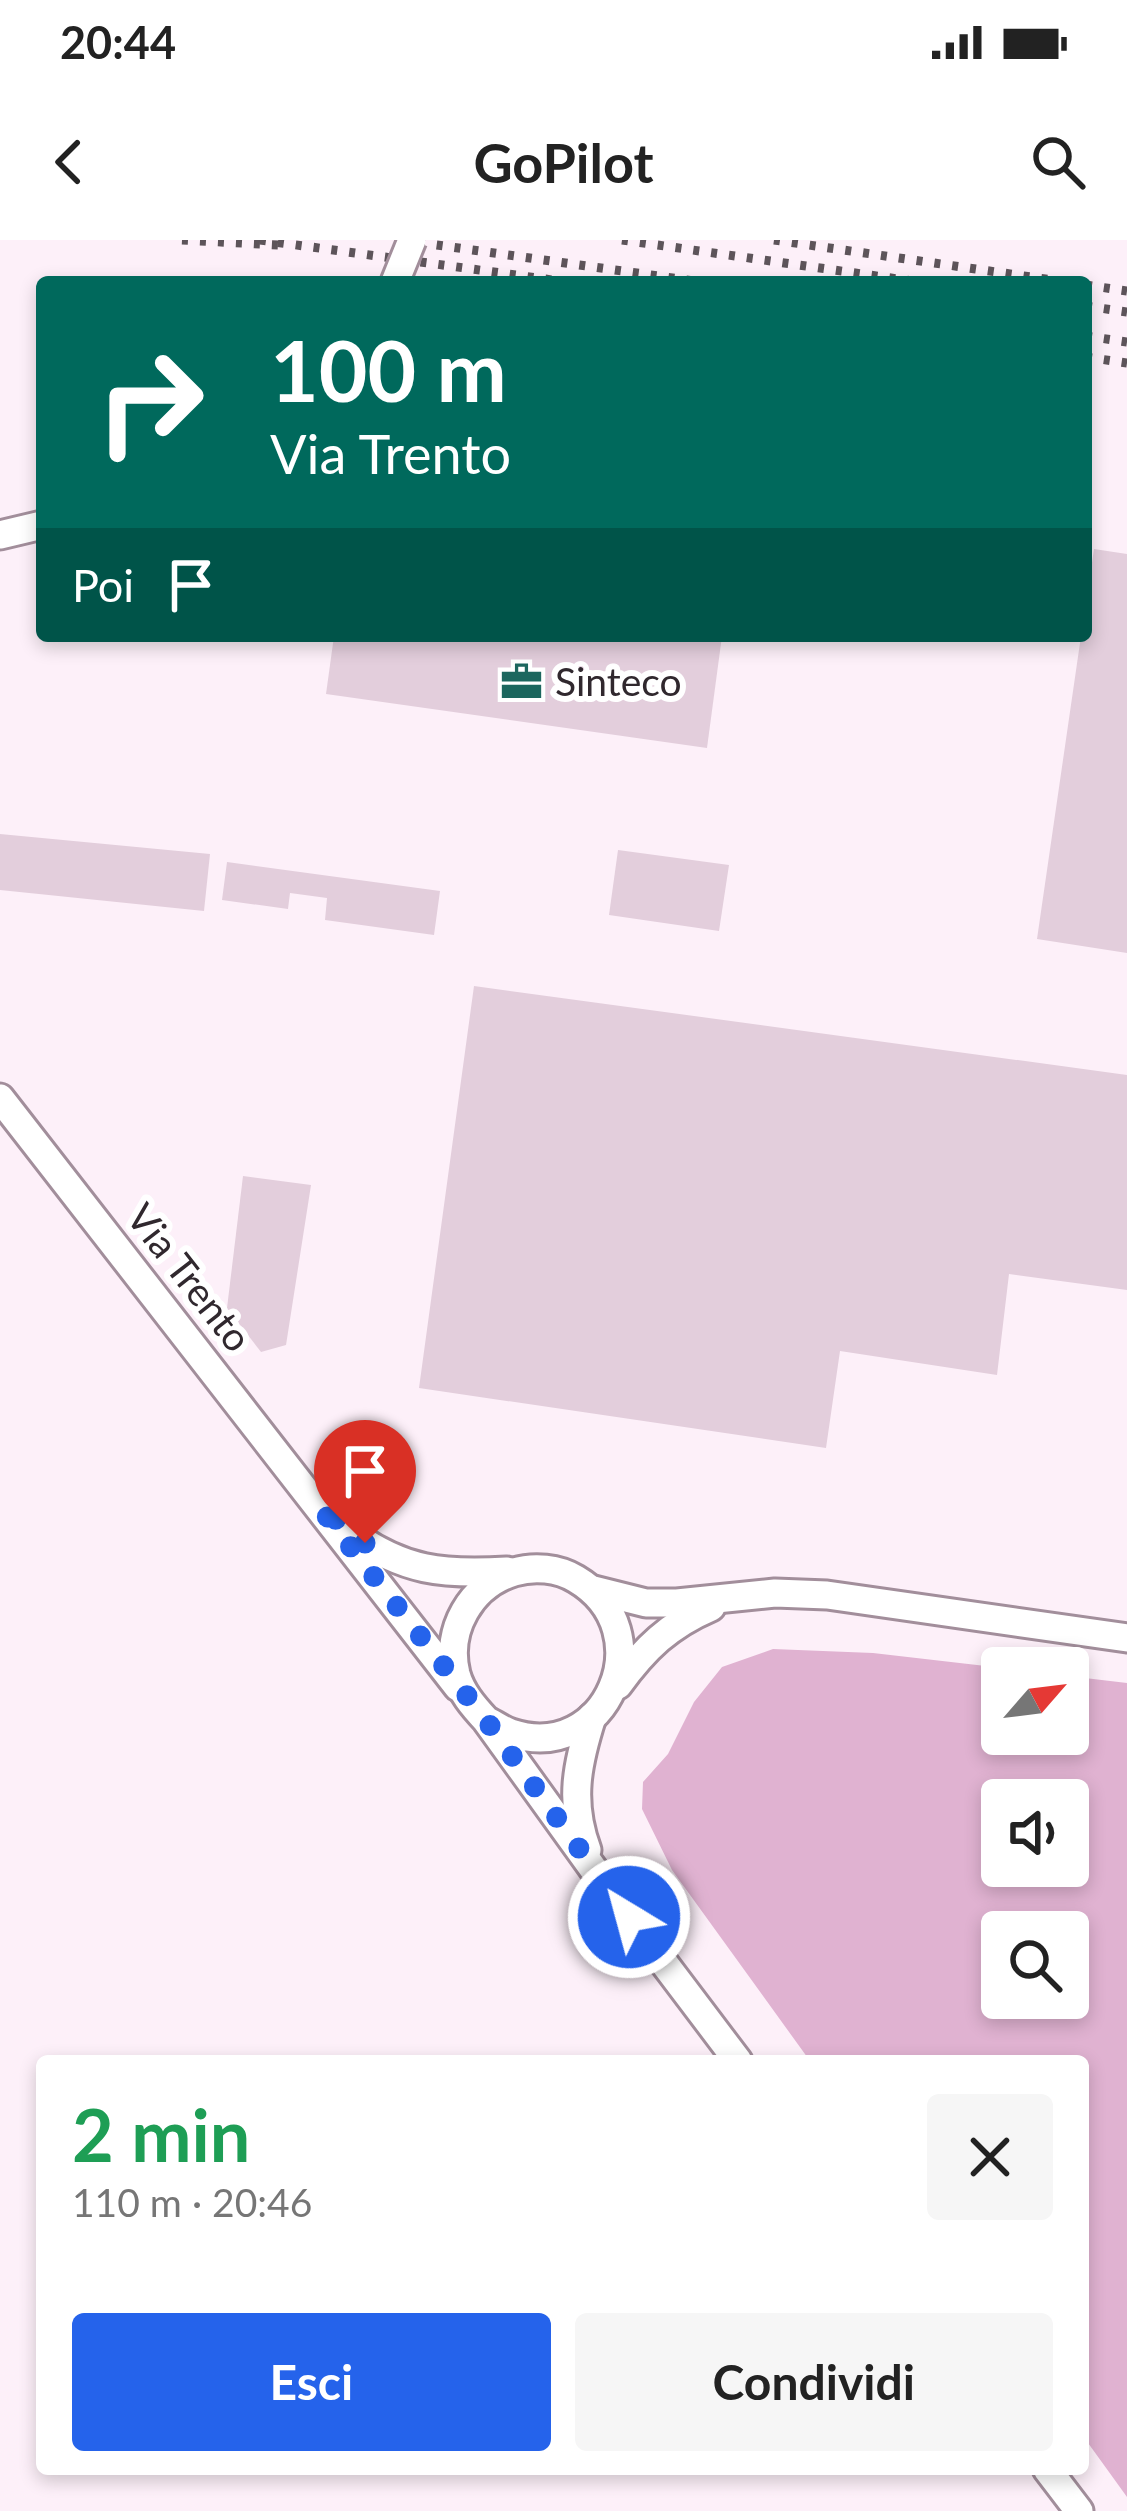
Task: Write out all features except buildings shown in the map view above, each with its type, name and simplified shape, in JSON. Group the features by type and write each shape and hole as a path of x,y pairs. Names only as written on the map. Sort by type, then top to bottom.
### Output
{"street":[{"path":"397,276 412,240"},
{"path":"0,535 36,526"},
{"name":"Via Trento","path":"0,1098 477,1710 734,2055"},
{"name":"Via Trento","path":"318,1505 365,1543 413,1567 464,1574 544,1568 570,1575 594,1590 611,1612 620,1640 620,1669 579,1758 575,1800 585,1846 602,1881"},
{"name":"Via Trento","path":"477,1710 456,1676 453,1649 458,1622 472,1599 492,1581 517,1571"},
{"path":"594,1590 646,1603 775,1593 827,1595 1127,1638"},
{"path":"477,1710 511,1733 540,1737 568,1732 602,1706 641,1653 663,1634 731,1598"},
{"path":"1052,2475 1079,2511"}],"shaded area":[{"path":"773,1649 873,1653 981,1665 981,1755 1089,1755 1089,1678 1127,1683 1127,2497 1089,2444 1089,2055 806,2055 672,1870 642,1809 643,1782 668,1754 694,1702 722,1667"}],"railway":[{"path":"182,240 278,245"},
{"path":"260,240 523,276"},
{"path":"401,240 658,276"},
{"path":"622,240 877,276"},
{"path":"774,240 1024,276"},
{"path":"1092,286 1127,291"},
{"path":"1092,307 1127,312"},
{"path":"1092,337 1127,342"},
{"path":"1092,358 1127,363"}],"place":[{"name":"Sinteco","path":"521,681"}],"route":[{"path":"365,1543 318,1505 486,1720 629,1917"}]}
